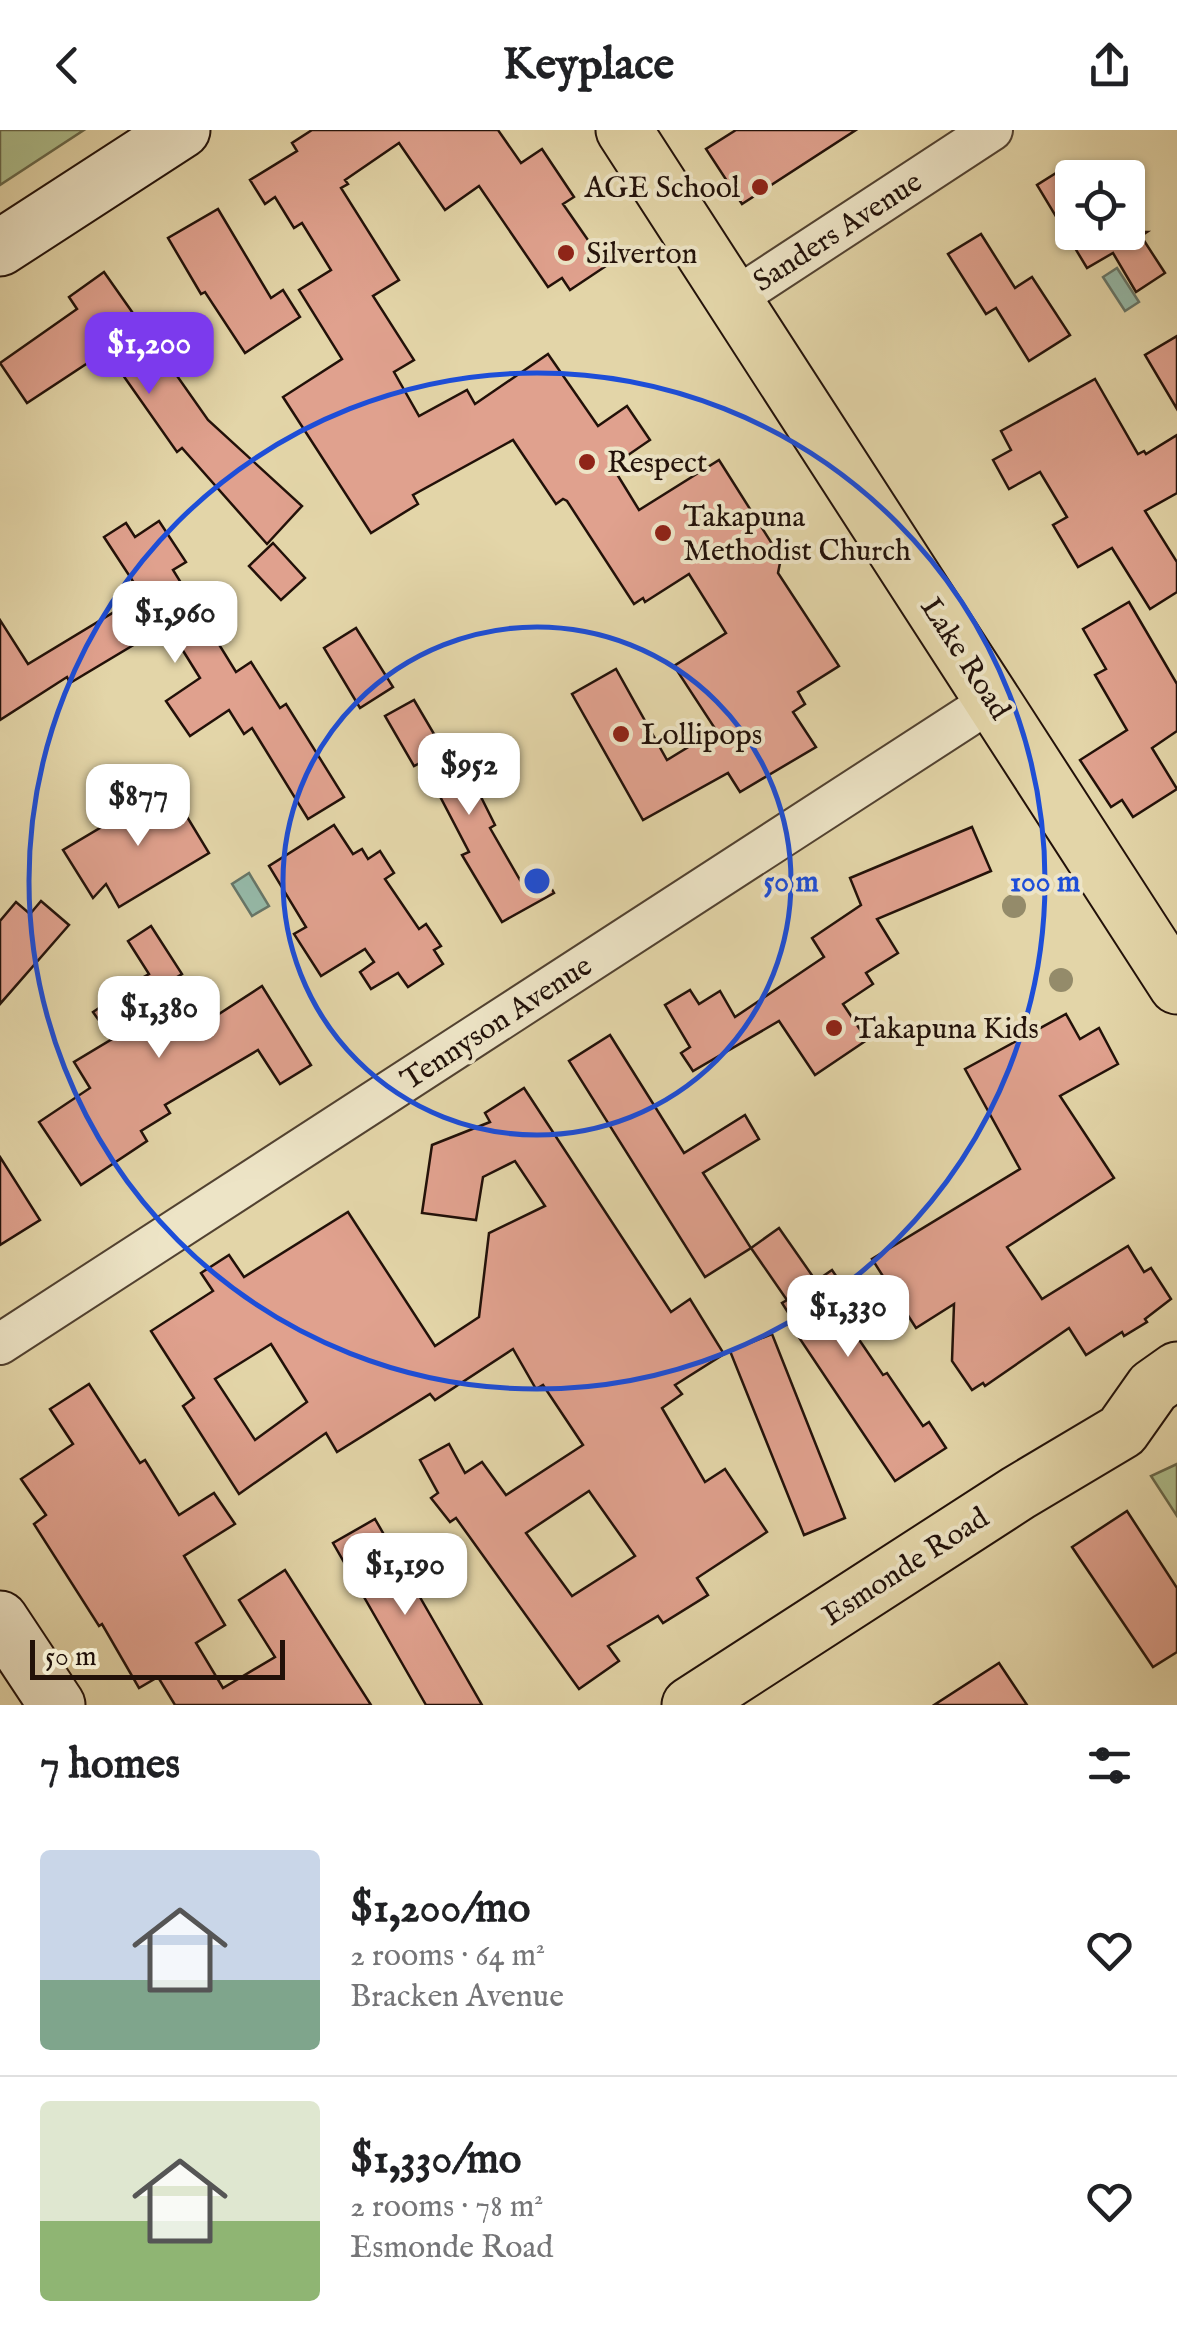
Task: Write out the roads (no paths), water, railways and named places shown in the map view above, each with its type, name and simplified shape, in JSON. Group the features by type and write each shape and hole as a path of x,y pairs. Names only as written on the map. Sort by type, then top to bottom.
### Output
{"main road":[{"path":"0,248 182,130"},
{"name":"Lake Road","path":"624,130 993,700 1168,950"},
{"name":"Esmonde Road","path":"690,1705 1122,1430 1153,1387 1177,1370"},
{"name":"Esmonde Road","path":"1122,1430 1157,1431 1177,1422"},
{"path":"0,1618 56,1705"}],"street":[{"name":"Sanders Avenue","path":"734,299 992,130"},
{"name":"Tennyson Avenue","path":"0,1344 993,700"}],"place":[{"name":"AGE School","path":"760,187"},
{"name":"Silverton","path":"566,253"},
{"name":"Respect","path":"587,462"},
{"name":"Takapuna Methodist Church","path":"663,533"},
{"name":"Lollipops","path":"621,734"},
{"name":"Takapuna Kids","path":"834,1028"}]}
